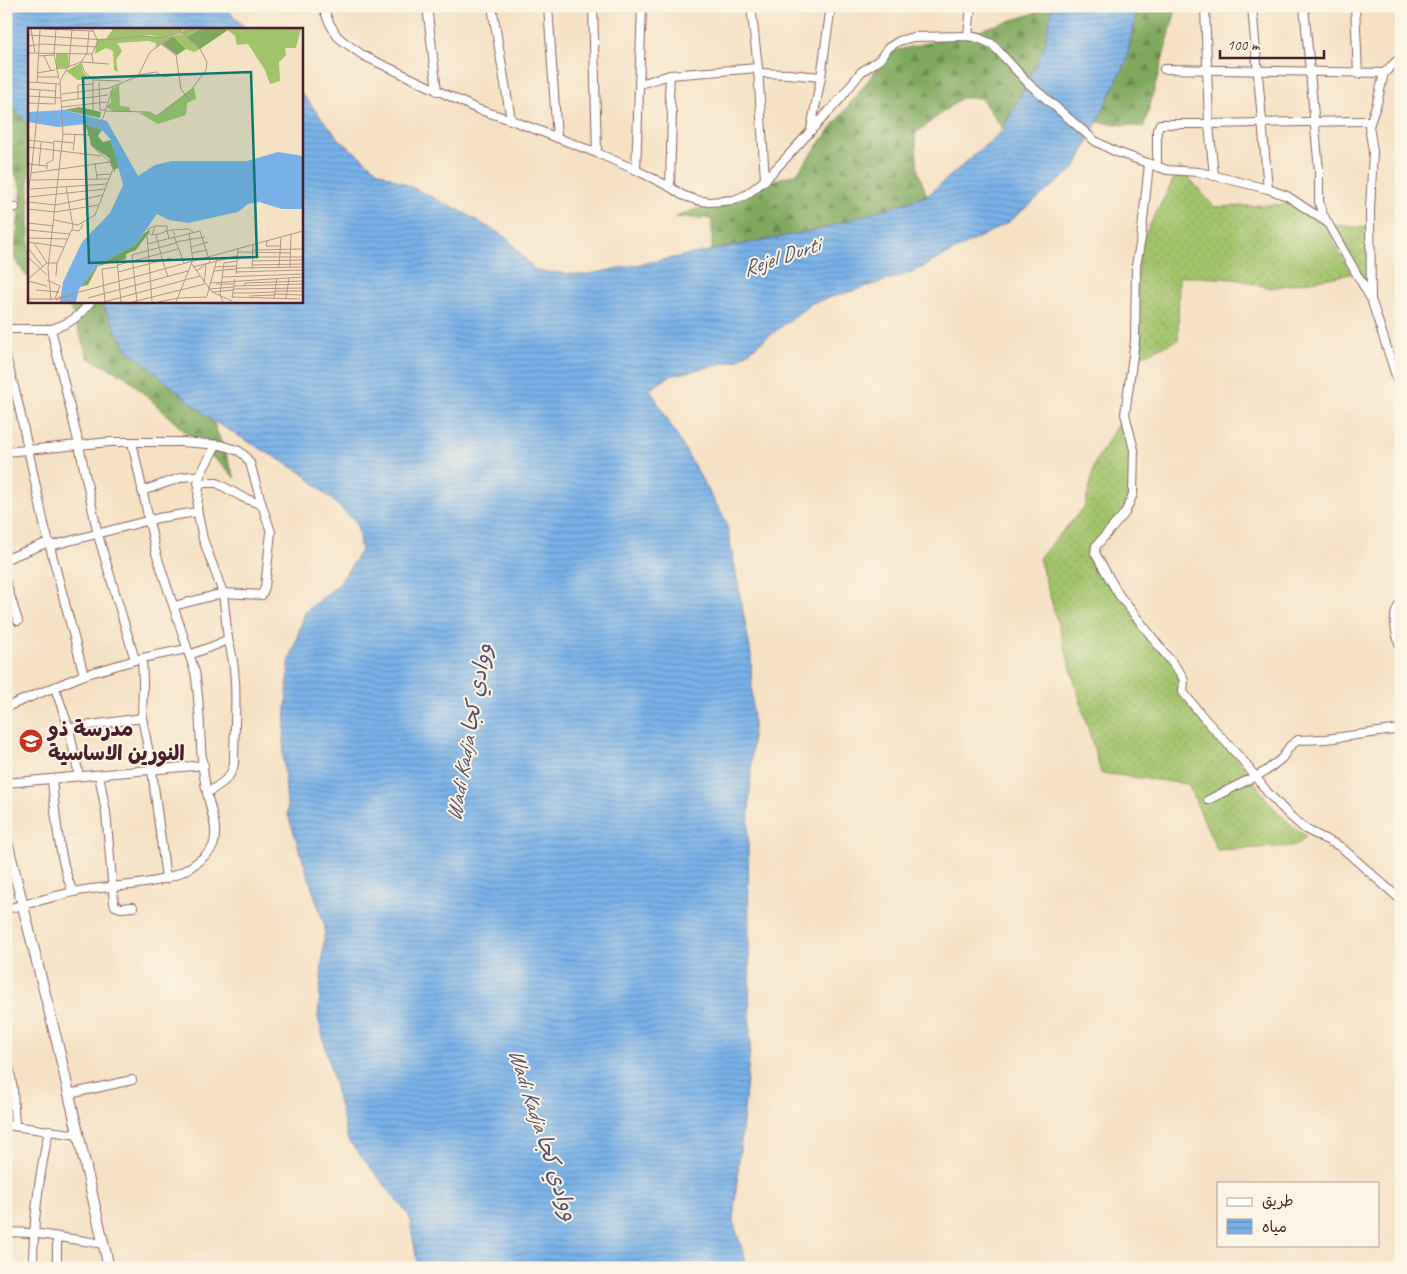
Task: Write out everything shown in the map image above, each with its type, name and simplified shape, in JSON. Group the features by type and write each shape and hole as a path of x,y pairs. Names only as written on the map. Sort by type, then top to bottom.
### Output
{"main road":[{"path":"6,838 69,1094 109,1268"}],"street":[{"path":"322,6 330,24 344,42 364,56 477,109 596,153 636,170 682,195 696,200 709,202 734,200 746,195 765,180 840,99 861,72 879,60 888,48 898,41 913,37 968,36 992,44 1029,84 1095,141 1114,151 1173,171 1199,172 1268,189 1287,196 1328,223"},
{"path":"427,6 437,91"},
{"path":"492,6 511,120"},
{"path":"548,6 557,138"},
{"path":"593,6 596,153"},
{"path":"636,170 642,6"},
{"path":"751,6 758,70 765,180"},
{"path":"810,131 821,77 831,6"},
{"path":"968,36 971,6"},
{"path":"1205,6 1209,125 1214,176"},
{"path":"1252,6 1268,189"},
{"path":"1304,6 1308,71 1319,171 1319,202 1322,213 1371,299 1401,391"},
{"path":"1355,6 1358,74"},
{"path":"1371,299 1370,210 1374,151 1369,131 1370,121 1377,103 1384,74 1401,57"},
{"path":"640,84 670,75 758,70 821,77"},
{"path":"1164,70 1308,71 1384,74"},
{"path":"670,75 672,113 670,187"},
{"path":"1158,167 1158,127 1160,124 1209,125 1262,122 1370,121"},
{"path":"1149,164 1141,239 1136,265 1135,341 1125,414 1134,450 1133,494 1125,513 1096,546 1095,553 1120,595 1182,674 1184,681 1183,692 1268,793 1288,815 1305,829 1341,847 1401,900"},
{"path":"6,209 15,207"},
{"path":"6,329 51,329 79,317 90,302"},
{"path":"51,329 98,534 138,659 142,718 152,770 166,880"},
{"path":"6,358 18,402 38,499 84,675"},
{"path":"6,452 110,442 182,442 230,447 245,456 250,463 272,532 264,592 262,595 223,594 174,606"},
{"path":"6,909 73,892 166,880 198,862 212,848 216,830 207,793 195,672 156,553 132,442"},
{"path":"207,793 226,780 233,769 236,694 223,594 208,552 197,512 199,479 216,445"},
{"path":"142,491 183,477 217,483 242,497 262,505"},
{"path":"6,559 50,544 170,516 197,512"},
{"path":"6,583 18,621"},
{"path":"1401,602 1394,614 1394,622 1401,650"},
{"path":"6,707 84,675 138,659 188,652 216,645 228,638"},
{"path":"55,688 69,728 79,776"},
{"path":"69,728 142,718"},
{"path":"1208,800 1275,764 1282,758 1290,746 1298,740 1326,739 1401,729"},
{"path":"6,783 204,765"},
{"path":"99,775 106,812 115,906 121,908 133,907"},
{"path":"52,779 64,867 73,892"},
{"path":"6,1048 13,1090 15,1126"},
{"path":"69,1094 132,1080"},
{"path":"6,1124 78,1135"},
{"path":"33,1268 33,1233 48,1130"},
{"path":"6,1232 33,1233 104,1244"},
{"path":"57,1237 57,1268"}],"green space":[{"path":"1138,6 1177,6 1144,127 1097,122 1126,62"},
{"path":"1395,6 1401,6 1401,53 1397,56"},
{"path":"1053,8 1044,48 1003,130 981,98 961,98 915,134 918,171 927,196 818,230 712,250 712,219 676,217 764,183 796,174 890,52 972,32"},
{"path":"6,95 28,126 28,277 14,258 22,188 6,156"},
{"path":"1180,167 1214,207 1294,204 1325,225 1351,274 1271,288 1235,279 1179,276 1178,340 1136,358 1138,271 1143,238"},
{"path":"1332,225 1369,228 1368,289"},
{"path":"68,302 101,302 127,349 213,421 235,478 126,377 88,358"},
{"path":"1123,415 1131,452 1133,478 1131,491 1128,503 1122,513 1095,546 1096,558 1180,674 1182,692 1251,776 1268,801 1282,816 1306,836 1297,846 1217,850 1188,784 1101,773 1039,558 1085,506 1095,463"}],"water":[{"path":"6,6 224,6 245,28 28,28 28,126 6,95"},
{"path":"1053,6 1138,6 1126,62 1075,168 1007,223 911,273 812,303 738,360 670,376 650,389 726,521 751,654 753,727 748,832 750,1050 733,1221 748,1268 418,1268 409,1215 348,1140 318,1017 325,927 288,815 283,756 289,663 305,612 339,584 361,551 357,523 304,474 213,421 127,349 101,302 302,302 302,94 340,140 378,171 459,210 507,238 536,271 584,275 818,230 927,196 1003,130 1044,48"}],"place":[{"name":"مدرسة ذو النورين الاساسية","path":"31,741"}],"water label":[{"name":"Rejel Durti","path":"781,257"},
{"name":"Wadi Kadja ووادي كجا","path":"469,732"},
{"name":"Wadi Kadja ووادي كجا","path":"543,1135"}]}
